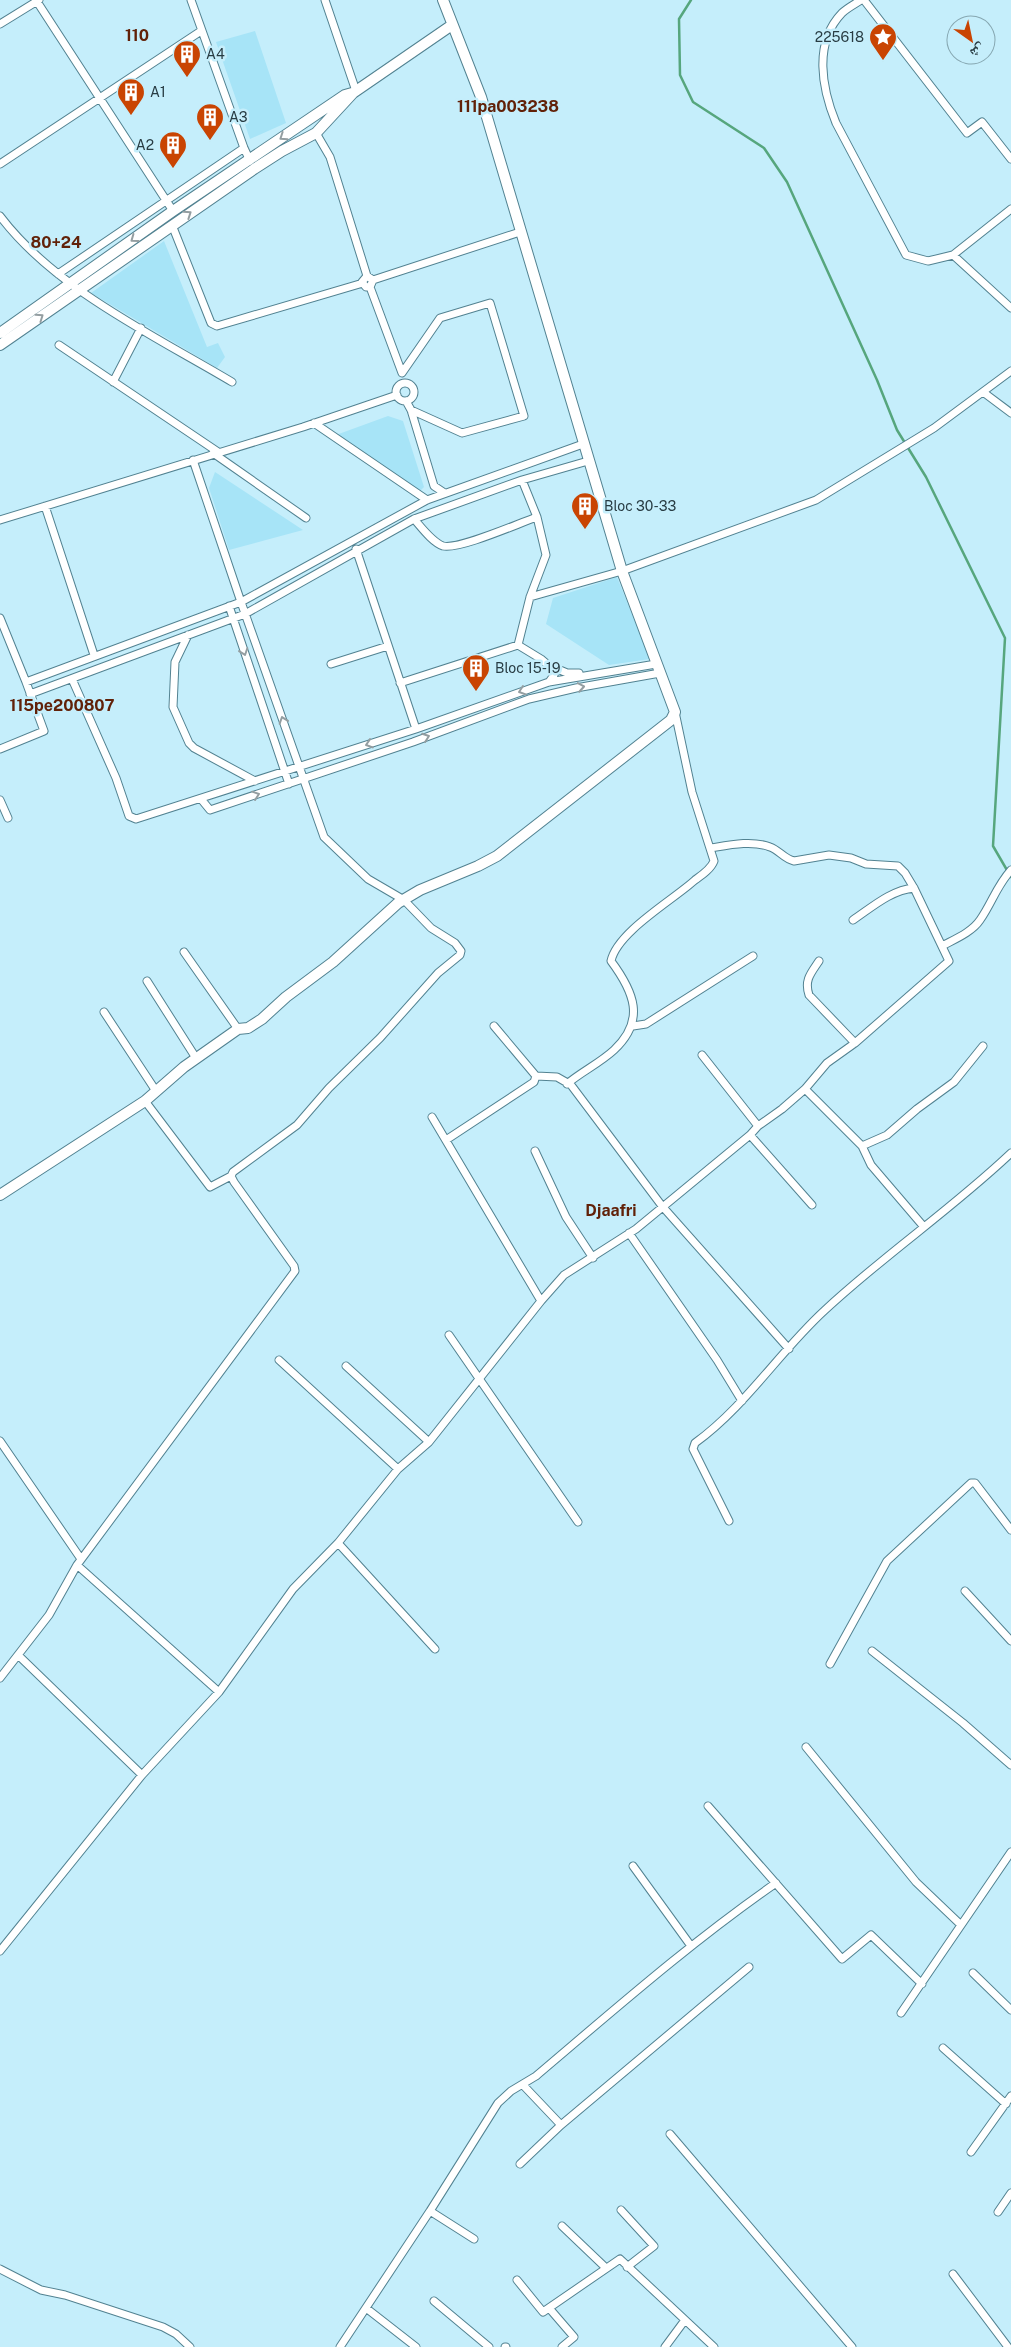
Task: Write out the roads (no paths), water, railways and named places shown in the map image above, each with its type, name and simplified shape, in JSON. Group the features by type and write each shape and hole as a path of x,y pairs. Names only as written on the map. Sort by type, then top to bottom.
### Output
{"street":[{"path":"0,24 37,0 173,211"},
{"path":"191,0 244,148 252,164"},
{"path":"325,0 355,92"},
{"path":"443,0 476,82 622,571 675,712 692,792 714,861 636,928 612,954 611,961 627,984 635,1016 633,1026 614,1050 567,1084"},
{"path":"1011,159 982,122 967,133 862,0 842,14 826,42 822,61 823,79 829,104 906,255 928,261 953,255 1011,209"},
{"path":"0,345 173,211 252,164 313,135 327,124 355,92 452,25"},
{"path":"0,164 201,31"},
{"path":"0,333 75,288 172,225 302,124 344,95 355,92"},
{"path":"318,114 327,124"},
{"path":"302,124 304,131 313,135 330,157 368,282 402,373 404,384"},
{"path":"58,274 244,148"},
{"path":"0,216 12,232 75,288 232,382"},
{"path":"172,225 211,324 217,326 368,282 520,232"},
{"path":"953,255 1011,308"},
{"path":"402,373 440,318 490,303 524,416 462,433 411,410"},
{"path":"113,382 142,328"},
{"path":"59,344 306,518"},
{"path":"530,597 622,571 803,506 828,494 934,428 1011,371"},
{"path":"404,384 409,384 414,391 413,397 406,401 400,400 397,395 397,389 404,384"},
{"path":"983,392 1011,413"},
{"path":"0,520 314,423 397,395"},
{"path":"406,401 411,410 434,486 443,492"},
{"path":"314,423 427,500"},
{"path":"26,682 94,655 241,602 443,492 583,444"},
{"path":"146,1101 210,1187 231,1176 233,1172 297,1125 328,1088 380,1038 438,973 460,955 461,951 455,943 431,928 404,900 368,879 324,837 245,614 194,460"},
{"path":"30,694 245,614 357,553 414,519 522,480 588,461"},
{"path":"518,645 530,597 546,554 537,517 522,480"},
{"path":"45,506 94,655"},
{"path":"414,519 432,538 444,546 463,544 537,517"},
{"path":"354,541 416,728"},
{"path":"229,606 288,784"},
{"path":"0,618 44,730 0,749"},
{"path":"188,635 175,662 173,707 185,734 194,748 255,781"},
{"path":"400,683 518,645 542,659 548,665 554,675 549,682"},
{"path":"331,664 388,646"},
{"path":"548,665 567,673 598,673 658,668"},
{"path":"201,799 210,810 529,699 658,668"},
{"path":"72,678 116,778 129,816 136,819 416,728 549,682 598,673"},
{"path":"0,1195 146,1101 196,1058 238,1029 248,1028 262,1019 286,996 333,962 368,932 385,914 404,900 420,890 497,856 671,720 675,712"},
{"path":"0,800 8,818"},
{"path":"0,1950 142,1775 219,1692 293,1589 338,1543 398,1469 429,1442 541,1301 564,1276 629,1233 750,1135 758,1126 805,1089 827,1063 855,1043 949,961 914,888 905,873 898,866 866,864 851,858 829,855 794,861 789,860 772,847 763,845 734,844 711,848"},
{"path":"942,946 962,935 980,920 993,894 1011,870"},
{"path":"853,920 892,895 905,889 914,888"},
{"path":"184,952 238,1029"},
{"path":"633,1026 646,1024 753,956"},
{"path":"819,961 807,979 806,987 809,995 855,1043"},
{"path":"147,981 196,1058"},
{"path":"104,1012 156,1091"},
{"path":"494,1026 536,1076 557,1077 571,1086 662,1206 789,1348"},
{"path":"862,1146 887,1135 917,1109 954,1082 983,1046"},
{"path":"702,1055 758,1126"},
{"path":"446,1140 534,1082 536,1076"},
{"path":"805,1089 862,1146 871,1165 924,1227"},
{"path":"432,1116 541,1301"},
{"path":"750,1135 812,1205"},
{"path":"535,1150 566,1217 593,1258"},
{"path":"729,1521 693,1449 695,1443 732,1412 767,1370 810,1324 868,1271 924,1227 1011,1153"},
{"path":"0,1678 49,1615 79,1562 295,1271 294,1266 231,1176"},
{"path":"629,1233 717,1360 742,1401"},
{"path":"449,1335 578,1522"},
{"path":"279,1360 398,1469"},
{"path":"346,1366 429,1442"},
{"path":"0,1441 79,1562 219,1692"},
{"path":"830,1664 864,1606 887,1561 971,1483 975,1484 1011,1530"},
{"path":"338,1543 435,1649"},
{"path":"965,1591 1011,1641"},
{"path":"872,1650 963,1723 1011,1765"},
{"path":"18,1655 142,1775"},
{"path":"806,1747 916,1882 934,1901 962,1925"},
{"path":"708,1806 842,1959 872,1935 922,1984"},
{"path":"901,2013 1011,1852"},
{"path":"633,1866 691,1946"},
{"path":"340,2347 430,2211 498,2103 510,2091 523,2085 691,1946 776,1883"},
{"path":"520,2164 561,2125 749,1967"},
{"path":"973,1973 1011,2010"},
{"path":"943,2048 1006,2104"},
{"path":"523,2085 561,2125"},
{"path":"971,2152 1011,2096"},
{"path":"670,2134 852,2347"},
{"path":"998,2212 1011,2194"},
{"path":"621,2210 654,2246 627,2267"},
{"path":"430,2211 474,2238"},
{"path":"562,2226 606,2268"},
{"path":"517,2280 543,2312 620,2259 714,2347"},
{"path":"0,2269 41,2290 65,2294 162,2327 176,2334 190,2347"},
{"path":"953,2274 1008,2347"},
{"path":"434,2301 489,2347"},
{"path":"366,2308 416,2347"},
{"path":"549,2308 574,2337 562,2347"},
{"path":"665,2347 685,2320"}],"waterway":[{"path":"691,0 679,19 680,75 693,102 764,148 787,182 877,380 897,430 926,477 1005,638 993,846 1011,877"}],"place":[{"name":"225618","path":"883,61"},
{"name":"A4","path":"187,78"},
{"name":"A1","path":"131,116"},
{"name":"A3","path":"210,141"},
{"name":"A2","path":"173,169"},
{"name":"Bloc 30-33","path":"585,530"},
{"name":"Bloc 15-19","path":"476,692"}],"district":[{"name":"110","path":"137,35"},
{"name":"111pa003238","path":"508,106"},
{"name":"80+24","path":"56,242"},
{"name":"115pe200807","path":"62,705"},
{"name":"Djaafri","path":"611,1210"}]}
